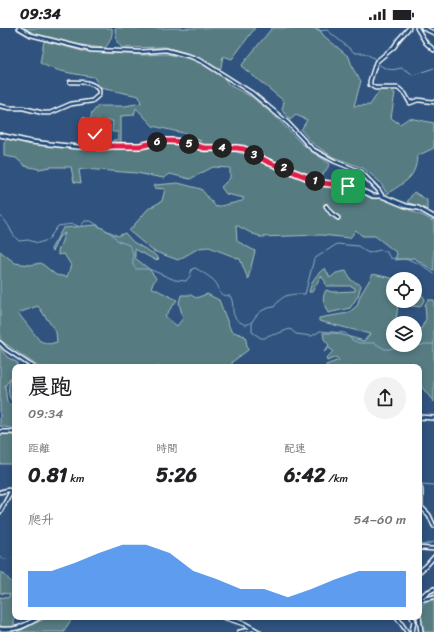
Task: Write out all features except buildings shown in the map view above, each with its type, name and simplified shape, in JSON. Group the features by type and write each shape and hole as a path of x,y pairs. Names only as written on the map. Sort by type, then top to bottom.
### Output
{"street":[{"path":"19,28 31,35 73,47 91,50 140,52 166,50 192,57 203,62 252,93 288,123 312,149 334,161 361,172 380,191 382,196"},
{"path":"409,28 399,39 394,48 376,62 370,85 375,88 398,88 405,94 410,103 418,100 434,102"},
{"path":"417,28 426,43 434,50"},
{"path":"423,28 434,33"},
{"path":"0,106 24,108 43,113 71,104 92,101 99,95 99,90 92,84 87,82 70,82"},
{"path":"84,120 92,126 98,147"},
{"path":"0,135 44,144 78,147 140,146 162,141 171,141 184,142 204,148 244,149 268,162 314,180 354,187 373,196 382,196 406,206 418,208 434,217"},
{"path":"326,206 331,213 338,218"},
{"path":"0,343 6,349 28,364"},
{"path":"422,417 434,418"},
{"path":"0,432 12,432"},
{"path":"0,492 8,490 11,491 0,512"},
{"path":"422,508 429,515 434,526"},
{"path":"422,548 434,550"},
{"path":"422,569 434,557"},
{"path":"422,597 434,589"},
{"path":"422,599 434,597"},
{"path":"0,629 13,630 23,627 35,620"},
{"path":"232,620 245,624 259,632"},
{"path":"399,620 408,632"},
{"path":"412,632 414,620"},
{"path":"419,620 421,632"},
{"path":"239,632 254,629"}],"green space":[{"path":"24,28 112,28 112,34 111,39 105,48 51,39"},
{"path":"115,28 255,28 232,59 223,56 220,72 229,85 252,97 278,119 301,143 330,164 320,179 316,179 386,200 426,217 434,222 434,271 414,258 395,260 397,253 375,236 362,236 356,230 350,238 321,235 259,237 260,236 236,225 237,241 255,251 248,279 240,259 209,247 199,248 178,260 153,251 129,231 148,209 162,201 165,189 154,188 155,185 178,183 201,189 216,207 242,201 244,198 226,194 221,187 230,178 230,168 213,167 190,179 170,174 164,178 136,173 84,169 79,170 81,183 74,182 71,167 50,167 39,169 25,166 16,158 4,156 4,143 7,139 64,148 140,148 162,144 179,144 205,151 234,151 306,175 236,145 195,144 195,140 201,141 183,133 153,126 136,108 134,115 121,116 121,143 112,142 113,140 118,140 118,132 112,132 113,121 90,120 92,113 98,106 125,106 141,103 139,96 100,88 94,77 59,71 40,63 44,41 82,51 144,55 167,54 181,57 186,53 165,47 122,48 117,42"},
{"path":"272,28 318,28 324,36 349,57 353,69 361,81 354,106 370,105 382,87 395,93 391,118 400,124 409,118 434,123 434,148 417,156 412,175 404,183 387,194 380,182 363,168 333,157 312,143 301,130 307,120 296,115 290,120 282,110 284,101 241,66"},
{"path":"414,192 427,200 427,210 407,202"},
{"path":"96,225 118,236 125,233 133,242 154,254 159,259 155,260 135,249 135,258 149,269 156,278 151,287 177,300 165,316 177,326 183,318 179,303 181,295 191,295 196,298 207,294 219,300 231,331 245,336 248,350 232,362 232,364 35,364 0,340 0,251 15,263 30,265 41,263 56,275 67,277 71,265 64,254 58,255 58,251 65,233 59,237 52,252 51,249 63,228","holes":["38,306 56,332 57,342 49,344 40,341 18,313"]},
{"path":"325,268 330,278 336,273 346,271 351,280 361,285 358,296 350,308 328,313 323,299 326,290 332,292 355,291 355,288 351,286 326,286 325,281 321,276 312,292 309,292 314,278"},
{"path":"373,274 386,277 386,308 398,308 397,316 386,316 386,352 422,352 422,327 426,319 425,305 428,300 434,300 434,402 422,387 422,364 329,364 339,360 336,357 327,361 326,359 333,351 329,348 324,352 329,345 324,339 323,333 336,333 364,341 370,334 319,321 319,318 348,313 357,306 360,296"},
{"path":"422,295 425,299 422,304"},
{"path":"0,348 7,357 18,363 12,364 12,401 9,395 11,377 5,386 7,402 12,406 12,428 0,426"},
{"path":"0,435 12,435 12,464 0,464"},
{"path":"2,572 12,583 12,620 14,620 14,627 11,628 0,626 0,597 8,598 10,594 0,593 0,575"},
{"path":"434,593 434,632 420,632 422,605"},
{"path":"42,620 71,620 65,629 65,632 17,632"}],"waterway":[{"path":"315,28 317,31 327,30 355,53 364,53 374,58 375,61"},
{"path":"377,63 389,69 401,68 413,75 434,68"},
{"path":"0,216 4,219 19,241 28,240 38,243 48,240 58,226 73,224 80,227 85,221 91,221 112,234 118,241 129,245 133,253 133,265 136,269 149,269 175,280 186,281 190,276 192,269 195,268 212,279 218,286 222,295 230,296 236,319 246,325 252,322 260,312 274,307 280,299 291,295 305,294 314,259 337,244 358,246 368,253 380,250 386,251 390,258 410,260 422,265 434,274"},
{"path":"252,323 252,332 261,338 290,329 296,334 312,336 320,331 345,333 352,340 359,343 374,343 385,349 398,347 407,350 425,344 434,344"},
{"path":"422,484 434,485"},
{"path":"422,544 434,542"},
{"path":"0,556 4,559 12,558"}],"route":[{"path":"95,134 98,147 140,146 162,141 171,141 184,142 204,148 228,147 244,149 268,162 322,183 348,186"}]}
